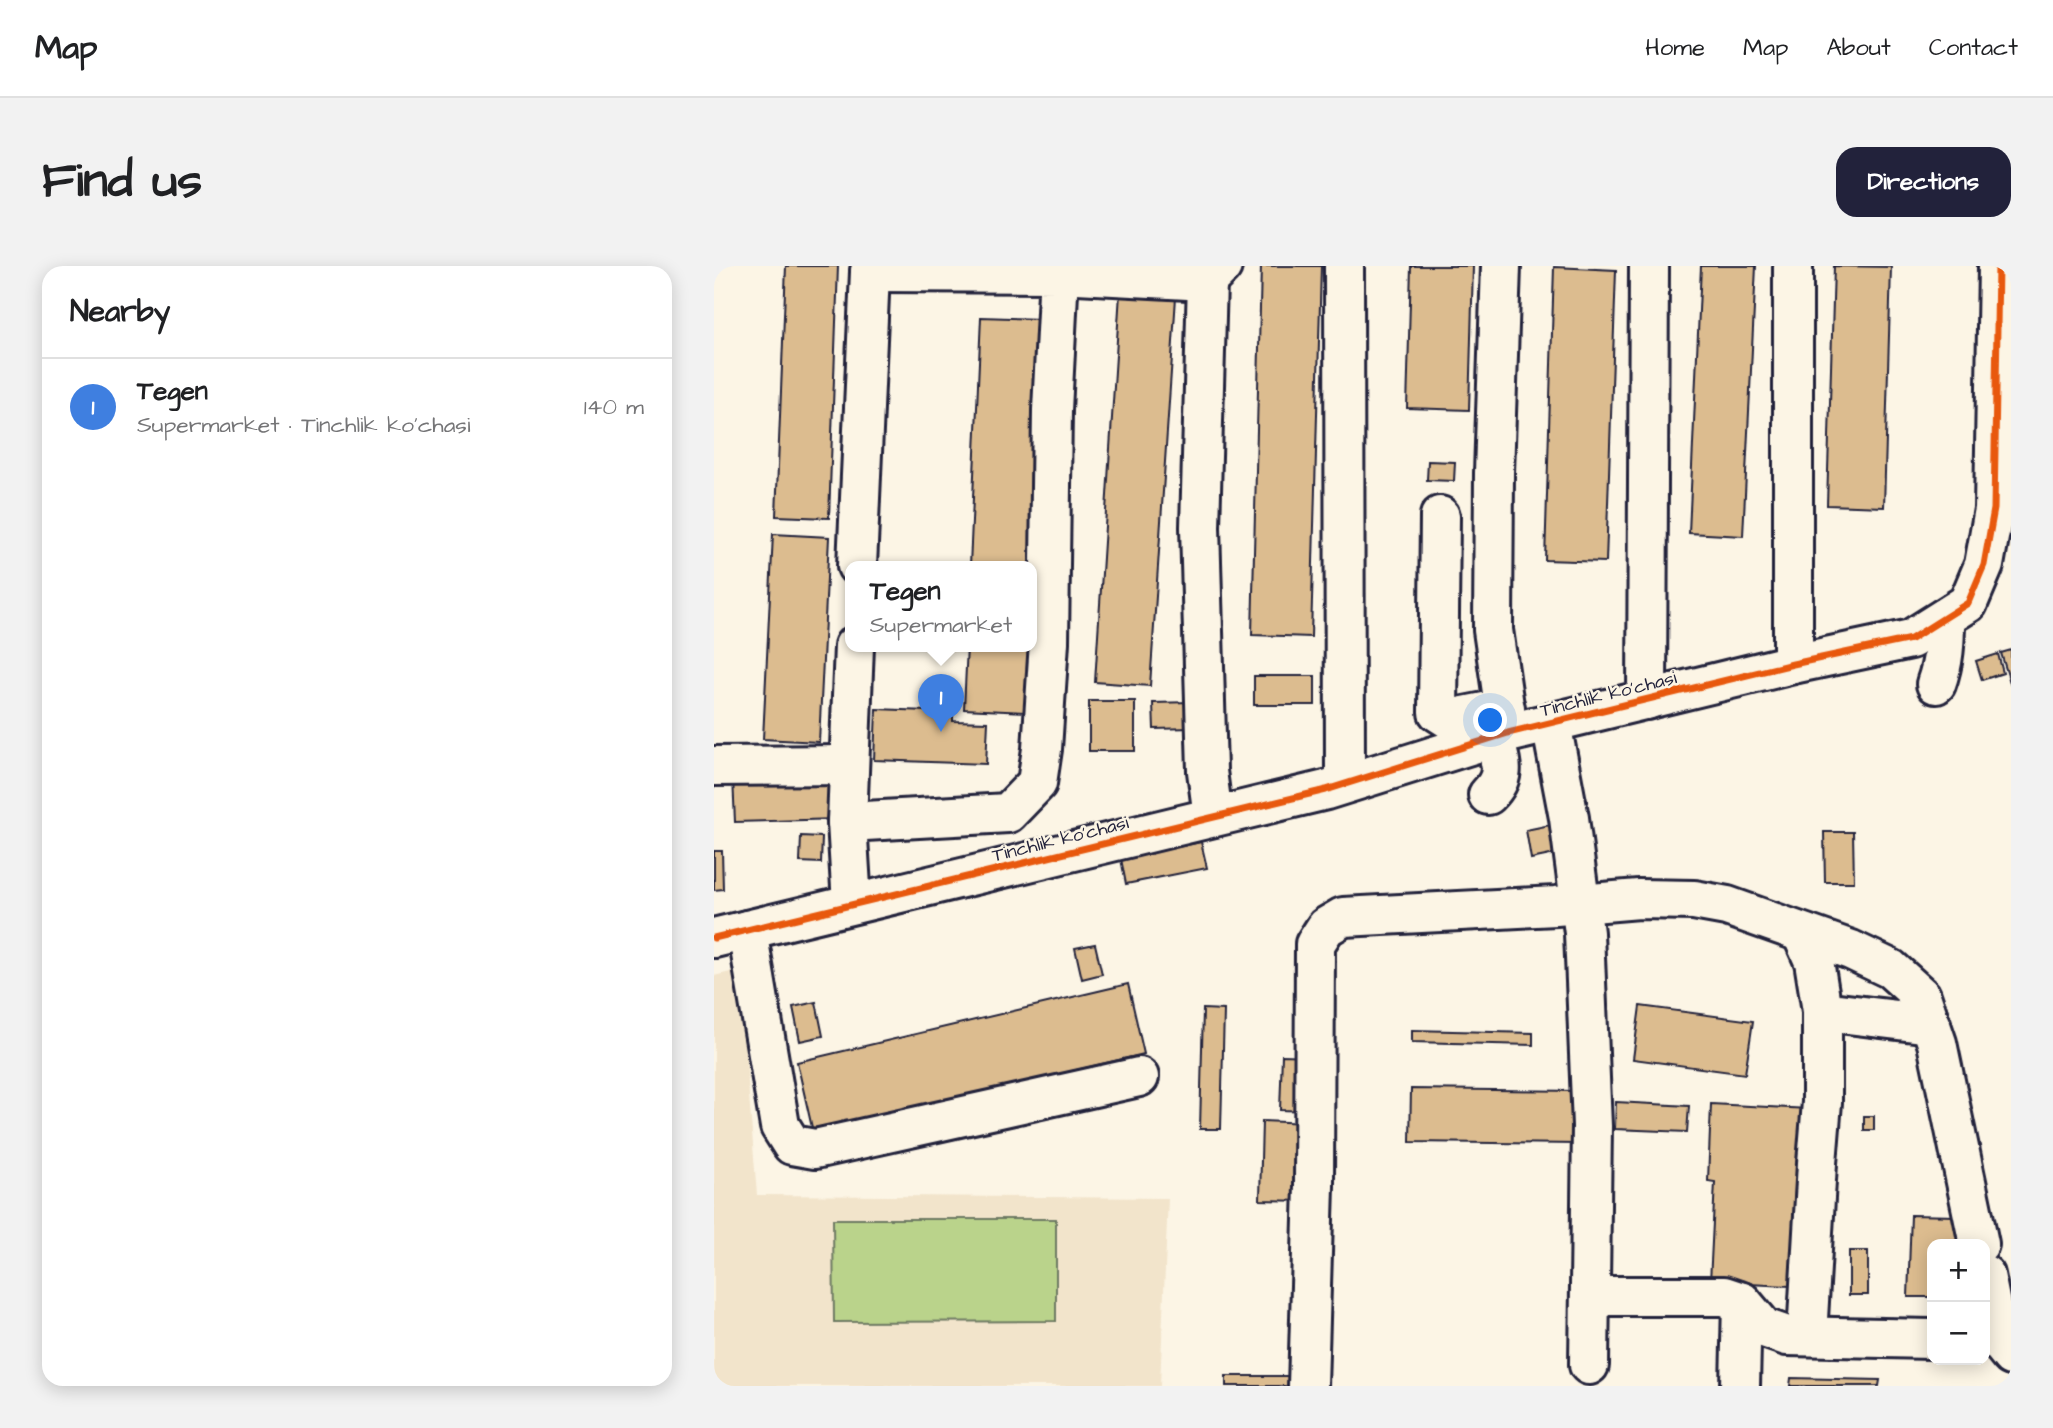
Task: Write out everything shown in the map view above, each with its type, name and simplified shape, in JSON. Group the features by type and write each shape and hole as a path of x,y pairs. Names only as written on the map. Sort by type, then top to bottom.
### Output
{"street":[{"path":"1344,266 1345,783"},
{"path":"1488,795 1499,784 1502,766 1502,726 1493,630 1494,473 1501,266"},
{"path":"1647,700 1649,266"},
{"path":"1793,266 1793,664"},
{"name":"Tinchlik ko'chasi","path":"730,934 1345,783 1502,726 1551,723 1793,664 1911,639 1968,603 1984,565 1994,509 1998,266"},
{"path":"858,561 870,269 1214,273 1200,527 1207,771 1213,817"},
{"path":"847,822 1008,813 1037,783 1049,642 1052,410 1059,273"},
{"path":"1440,516 1438,712 1448,719 1502,726"},
{"path":"1936,684 1942,668 1945,618"},
{"path":"852,904 847,822 854,652"},
{"path":"1551,723 1569,818 1584,933 1592,1126 1589,1366"},
{"path":"714,766 849,765"},
{"path":"1307,1386 1314,1186 1315,944 1326,927 1343,917 1639,899 1694,900 1727,906 1852,950 1891,970 1921,996 1937,1043 1978,1239"},
{"path":"730,934 780,1126 792,1145 815,1149 1139,1077"},
{"path":"1802,934 1814,961 1822,1011 1822,1102 1807,1336"},
{"path":"1822,1011 1931,1024"},
{"path":"1590,1296 1724,1296 1742,1302 1764,1328 1787,1336 1927,1339"},
{"path":"1741,1386 1742,1302"},
{"path":"1990,1302 1998,1345"}],"shaded area":[{"path":"739,970 757,1195 1168,1198 1160,1386 714,1386 714,976"}],"green space":[{"path":"833,1219 1056,1219 1056,1321 834,1322"}],"building":[{"path":"786,266 838,266 829,518 776,516"},
{"path":"1261,266 1321,266 1311,637 1252,635"},
{"path":"1411,266 1473,266 1469,410 1407,408"},
{"path":"1701,266 1756,266 1743,536 1689,533"},
{"path":"1834,266 1891,267 1884,507 1827,505"},
{"path":"1554,267 1616,270 1606,562 1545,560"},
{"path":"1120,293 1176,297 1150,686 1095,682"},
{"path":"981,317 1042,319 1032,561 970,561"},
{"path":"1428,461 1455,462 1454,481 1427,480"},
{"path":"773,534 829,537 819,742 763,739"},
{"path":"2011,650 2011,686 2001,653"},
{"path":"967,652 1029,652 1026,712 964,709"},
{"path":"1998,654 2003,673 1982,680 1976,661"},
{"path":"1254,676 1315,676 1315,705 1254,705"},
{"path":"1089,701 1135,701 1135,751 1089,751"},
{"path":"1192,702 1193,728 1154,729 1153,703"},
{"path":"876,709 953,712 953,721 988,722 986,764 874,760"},
{"path":"836,774 837,819 735,822 733,777"},
{"path":"1555,824 1560,853 1531,859 1526,830"},
{"path":"1824,832 1853,832 1854,882 1825,882"},
{"path":"801,836 822,837 821,863 800,862"},
{"path":"1201,842 1207,868 1126,884 1121,859"},
{"path":"714,851 722,851 723,889 714,890"},
{"path":"1095,944 1102,974 1082,979 1075,948"},
{"path":"1128,984 1144,1054 813,1132 797,1062"},
{"path":"816,1002 823,1036 800,1041 793,1007"},
{"path":"1640,1006 1753,1021 1745,1074 1633,1059"},
{"path":"1203,1009 1224,1010 1221,1129 1200,1129"},
{"path":"1412,1030 1533,1033 1533,1045 1412,1042"},
{"path":"1282,1055 1312,1056 1310,1111 1280,1110"},
{"path":"1411,1089 1580,1091 1580,1144 1410,1142"},
{"path":"1616,1102 1689,1106 1687,1132 1615,1129"},
{"path":"1711,1104 1809,1109 1804,1189 1795,1188 1790,1286 1710,1282 1715,1182 1708,1181"},
{"path":"1864,1116 1874,1116 1874,1130 1864,1130"},
{"path":"1262,1121 1307,1123 1305,1201 1260,1200"},
{"path":"1911,1215 1957,1216 1957,1239 1927,1239 1927,1297 1908,1297"},
{"path":"1849,1251 1868,1251 1868,1295 1849,1295"},
{"path":"1226,1376 1291,1376 1291,1386 1226,1386"},
{"path":"1791,1378 1880,1380 1879,1386 1790,1386"}],"cycle path":[{"path":"714,938 1326,790 1508,733 1793,664 1911,639 1968,603 1984,565 1994,509 1998,266"}],"place":[{"name":"Tegen","path":"941,732"}]}
